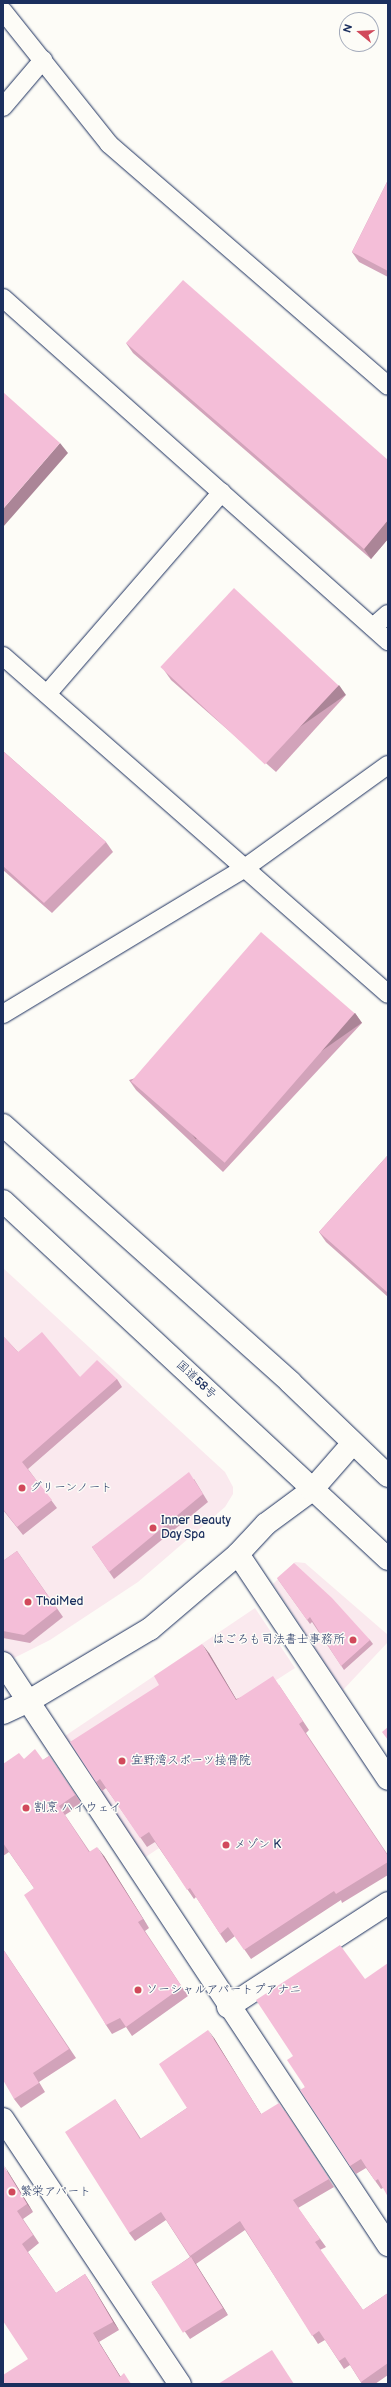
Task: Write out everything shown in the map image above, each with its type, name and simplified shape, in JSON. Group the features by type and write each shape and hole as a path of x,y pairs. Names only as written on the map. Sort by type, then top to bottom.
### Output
{"main road":[{"path":"3,1125 290,1382 388,1476"},
{"name":"国道58号","path":"3,1201 312,1490 388,1559"},
{"path":"3,1713 29,1700 150,1629 238,1554 266,1524 312,1490 353,1443"},
{"path":"238,1554 388,1779"},
{"path":"3,1663 29,1700 228,2007 388,2245"},
{"path":"228,2007 388,1903"},
{"path":"3,2119 180,2384"}],"lane":[{"path":"3,11 109,144 388,386"},
{"path":"3,107 43,60"},
{"path":"3,298 388,641"},
{"path":"47,694 222,492"},
{"path":"373,627 388,614"},
{"path":"3,656 388,994"},
{"path":"3,1014 245,868 388,765"}],"shaded area":[{"path":"3,1268 225,1472 233,1487 233,1494 225,1507 138,1582 50,1640 10,1660 3,1648"},
{"path":"295,1562 305,1563 388,1635 388,1642 343,1690 273,1584"},
{"path":"255,1608 295,1668 182,1741 223,1806 144,1858 65,1736"}],"building":[{"path":"388,180 388,271 352,252"},
{"path":"183,280 388,460 388,520 364,549 126,343"},
{"path":"3,392 60,443 3,509"},
{"path":"234,588 339,686 265,765 160,667"},
{"path":"3,751 106,842 44,903 3,866"},
{"path":"261,932 355,1013 225,1163 131,1081"},
{"path":"388,1155 388,1293 319,1232"},
{"path":"42,1332 80,1377 97,1360 117,1379 22,1462 52,1500 17,1527 3,1509 3,1336 18,1352"},
{"path":"189,1472 203,1494 109,1572 92,1547"},
{"path":"17,1551 57,1609 24,1635 3,1631 3,1561"},
{"path":"294,1563 332,1598 370,1640 341,1666 310,1617 307,1620 277,1578"},
{"path":"202,1644 236,1700 273,1676 303,1721 299,1724 388,1856 388,1862 336,1894 334,1891 244,1950 228,1927 220,1934 190,1888 187,1890 149,1832 140,1838 100,1779 96,1782 70,1742 159,1685 154,1676"},
{"path":"388,1727 388,1740 382,1732"},
{"path":"35,1749 43,1760 49,1756 75,1795 59,1806 89,1852 97,1847 143,1919 138,1922 182,1987 126,2027 120,2018 106,2025 24,1895 34,1888 3,1843 3,1764 19,1753 24,1759"},
{"path":"340,1945 365,1979 388,1963 388,2197 378,2179 375,2181 361,2159 350,2166 300,2090 305,2087 287,2060 293,2056 256,2000"},
{"path":"3,1949 69,2049 33,2073 39,2083 14,2099 3,2080"},
{"path":"208,2030 261,2114 279,2103 329,2179 293,2200 320,2239 315,2242 363,2310 388,2293 388,2363 361,2382 345,2357 339,2361 319,2331 312,2336 240,2221 190,2256 161,2212 129,2233 65,2132 115,2099 140,2139 187,2108 159,2064"},
{"path":"3,2165 27,2204 17,2211 33,2235 22,2244 56,2293 85,2274 113,2322 93,2333 120,2377 124,2373 131,2384 5,2384 3,2381 3,2375 28,2359 3,2321"},
{"path":"191,2257 223,2308 183,2333 151,2282"},
{"path":"272,2350 294,2384 218,2384"}],"place":[{"name":"グリーンノート","path":"22,1488"},
{"name":"Inner Beauty Day Spa","path":"153,1528"},
{"name":"ThaiMed","path":"28,1602"},
{"name":"はごろも司法書士事務所","path":"353,1640"},
{"name":"宜野湾スポーツ接骨院","path":"122,1761"},
{"name":"割烹 ハイウェイ","path":"26,1808"},
{"name":"メゾン K","path":"226,1845"},
{"name":"ソーシャルアパートプアナニ","path":"138,1990"},
{"name":"繁栄アパート","path":"12,2192"}]}
